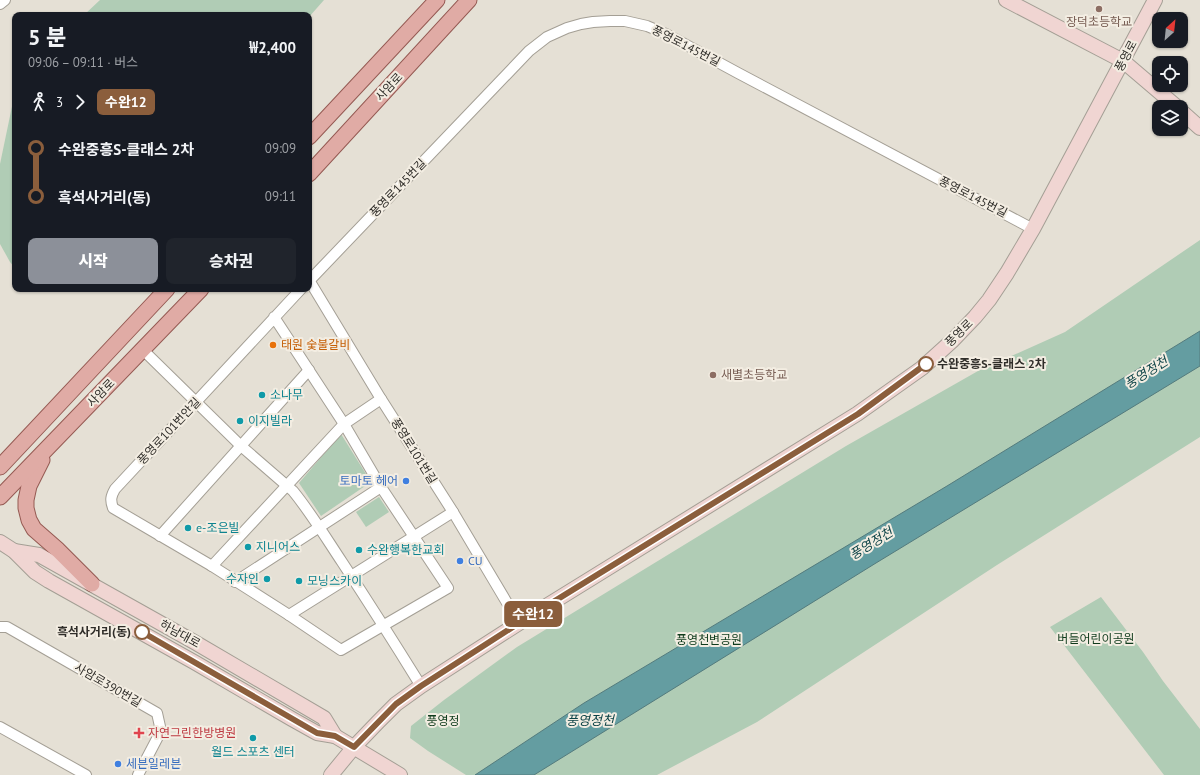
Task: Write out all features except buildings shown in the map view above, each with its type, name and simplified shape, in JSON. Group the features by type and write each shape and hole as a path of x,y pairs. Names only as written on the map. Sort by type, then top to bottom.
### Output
{"main road":[{"name":"사암로","path":"312,134 437,0"},
{"name":"사암로","path":"312,171 469,0"},
{"path":"1006,0 1123,61 1169,100"},
{"name":"풍영로","path":"331,775 354,747 396,704 421,686 519,623 858,414 922,368 953,340 989,300 1007,273 1033,229 1155,0"},
{"path":"1188,117 1200,128"},
{"name":"사암로","path":"0,467 164,292"},
{"name":"사암로","path":"0,498 198,292"},
{"path":"49,446 29,486 26,508 29,520 34,530 58,550 92,584"},
{"name":"하남대로","path":"0,542 14,551 35,572 317,733 335,736 400,775"},
{"name":"하남대로","path":"14,551 39,555 196,643 324,718 335,736"},
{"path":"0,555 35,572"}],"street":[{"path":"0,4 4,0"},
{"name":"풍영로145번길","path":"312,278 529,51 547,37 558,31 593,22 625,21 657,30 1033,229"},
{"name":"풍영로101번길","path":"312,286 381,399 453,512 519,623"},
{"name":"풍영로101번안길","path":"274,317 344,424 381,487 448,588 341,650 212,566 113,508 110,501 116,489 274,317 298,292"},
{"path":"143,350 241,446 293,491 319,527 384,626 421,686"},
{"path":"160,536 309,370"},
{"path":"212,566 344,424 381,399"},
{"path":"235,582 381,487"},
{"path":"289,615 453,512"},
{"name":"사암로390번길","path":"0,627 7,627 157,713 161,731 138,775"},
{"path":"0,727 86,775"}],"green space":[{"path":"100,0 324,0 312,14 312,12 87,12"},
{"path":"12,106 12,264 0,244 0,164"},
{"name":"풍영천변공원","path":"1200,240 1200,437 997,565 757,722 657,775 466,775 410,738 411,726 517,647 846,446 978,371 1065,332"},
{"path":"341,434 371,482 321,516 299,483"},
{"path":"379,497 389,512 366,527 356,512"},
{"name":"버들어린이공원","path":"1101,597 1200,729 1200,775 1164,775 1050,627"}],"water":[{"name":"풍영정천","path":"1200,331 1200,366 876,563 534,775 475,775 584,703 947,486"}],"bus line":[{"name":"수완12","path":"142,632 292,720 317,733 335,736 354,747 396,704 421,686 519,623 858,414 926,364"}],"place":[{"name":"장덕초등학교","path":"1099,9"},
{"name":"태원 숯불갈비","path":"273,345"},
{"name":"수완중흥S-클래스 2차","path":"926,364"},
{"name":"새별초등학교","path":"713,375"},
{"name":"소나무","path":"262,395"},
{"name":"이지빌라","path":"240,421"},
{"name":"토마토 헤어","path":"406,481"},
{"name":"e-조은빌","path":"188,528"},
{"name":"지니어스","path":"248,547"},
{"name":"수완행복한교회","path":"359,550"},
{"name":"CU","path":"460,561"},
{"name":"수자인","path":"267,579"},
{"name":"모닝스카이","path":"299,581"},
{"name":"흑석사거리(동)","path":"142,632"},
{"name":"자연그린한방병원","path":"139,733"},
{"name":"월드 스포츠 센터","path":"253,738"},
{"name":"세븐일레븐","path":"118,764"}],"park label":[{"name":"풍영정","path":"443,721"}]}
